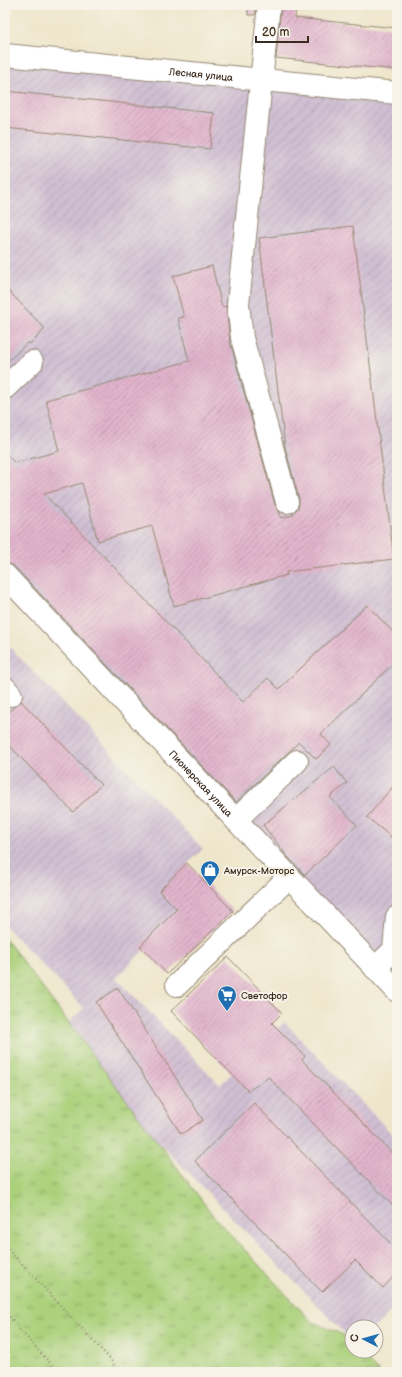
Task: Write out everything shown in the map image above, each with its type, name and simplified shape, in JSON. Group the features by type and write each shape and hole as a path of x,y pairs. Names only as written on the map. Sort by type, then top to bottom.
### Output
{"street":[{"path":"269,5 238,304 242,338 287,502"},
{"name":"Лесная улица","path":"5,55 397,93"},
{"path":"5,388 32,362"},
{"name":"Пионерская улица","path":"5,575 397,991"},
{"path":"236,820 297,761"},
{"path":"177,985 289,877"},
{"path":"375,968 394,950 397,918"}],"path":[{"path":"5,1242 8,1249 111,1360 118,1372"},
{"path":"5,1310 20,1330 58,1372"}],"shaded area":[{"path":"5,55 397,93 397,991 5,575"},
{"path":"5,642 203,849 159,891 177,909 140,946 144,950 116,978 220,1085 284,1022 397,1139 397,1305 383,1319 344,1319 344,1333 56,1036 84,1008 5,926"}],"green space":[{"path":"5,938 215,1218 311,1321 343,1335 344,1359 366,1359 379,1372 5,1372"}],"building":[{"path":"248,5 256,5 255,15 248,15"},
{"path":"281,5 296,5 295,18 397,28 397,70 276,58"},
{"path":"6,91 214,113 210,149 5,128"},
{"path":"353,226 394,559 286,572 287,575 174,606 152,526 98,541 82,483 44,494 243,702 268,678 279,689 367,605 397,636 397,660 321,734 331,745 316,759 299,742 236,802 14,566 5,562 5,453 15,463 59,451 46,400 189,361 178,318 184,317 173,276 212,266 222,307 226,306 230,341 275,505 281,518 293,515 299,506 299,499 285,447 259,238"},
{"path":"5,287 45,329 30,344 28,342 5,364"},
{"path":"21,701 101,785 73,812 5,741 5,715"},
{"path":"334,767 347,783 330,797 357,825 305,875 287,856 263,825"},
{"path":"397,782 397,842 367,817"},
{"path":"187,863 233,911 167,974 140,946 177,909 159,891"},
{"path":"228,957 282,1013 272,1023 305,1056 302,1060 397,1158 397,1210 269,1077 248,1091 171,1011"},
{"path":"118,988 203,1120 181,1134 96,1002"},
{"path":"254,1103 397,1250 397,1273 383,1288 355,1260 322,1292 195,1161"}],"place":[{"name":"Амурск-Моторс","path":"210,887"},
{"name":"Светофор","path":"227,1012"}]}
